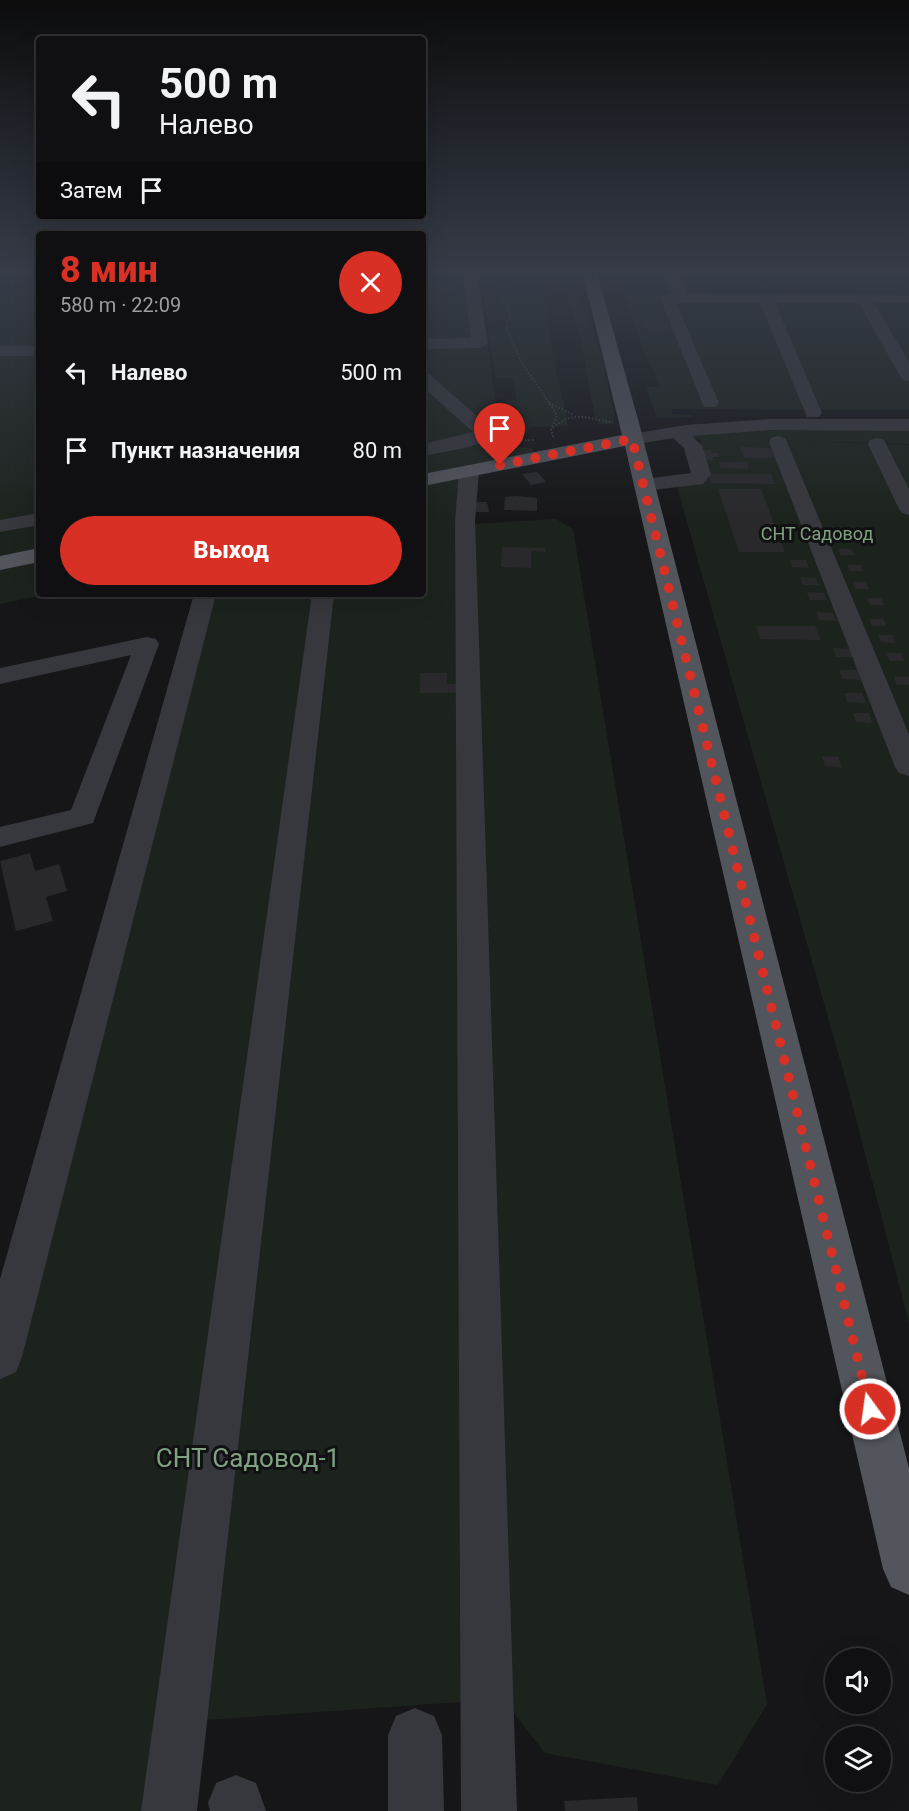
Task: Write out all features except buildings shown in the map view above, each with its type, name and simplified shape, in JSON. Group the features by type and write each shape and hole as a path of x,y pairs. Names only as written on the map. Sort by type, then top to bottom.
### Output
{"main road":[{"path":"611,355 909,1569"},
{"path":"426,478 483,447 632,439"},
{"path":"0,563 36,556"}],"street":[{"path":"690,355 710,404"},
{"path":"789,355 813,413"},
{"path":"896,355 909,376"},
{"path":"426,381 483,447"},
{"path":"766,412 909,414"},
{"path":"632,439 686,431 801,423 909,425"},
{"path":"644,485 696,480 701,474 693,446 682,438 686,431"},
{"path":"778,442 909,766"},
{"path":"855,444 898,445"},
{"path":"877,444 909,509"},
{"path":"426,450 483,447"},
{"path":"483,447 465,533 489,1811"},
{"path":"0,526 36,520"},
{"path":"0,1357 204,597"},
{"path":"169,1811 323,597"},
{"path":"0,676 147,644 83,816 0,837"},
{"path":"415,1735 416,1811"}],"path":[{"path":"517,355 557,415 551,430 555,440"},
{"path":"547,402 578,417"},
{"path":"551,430 564,418 578,417 600,421"}],"green space":[{"path":"0,355 36,355 36,550 0,556"},
{"path":"426,355 489,355 500,429 480,442 498,446 532,448 534,454 426,474"},
{"path":"492,355 553,355 568,426 531,427 525,435 516,435 506,430 499,402 517,399 512,378 496,378"},
{"path":"584,355 601,355 614,413 614,424 598,424 595,419"},
{"path":"646,355 909,355 909,410 672,409 673,414 692,415 693,417 657,418 646,387 660,387"},
{"name":"СНТ Садовод","path":"735,429 909,429 909,444 757,439 909,445 909,1323 847,1084 677,487 691,483 692,452 702,440 692,439 689,435"},
{"name":"СНТ Садовод-1","path":"459,477 472,524 556,519 573,529 767,1704 718,1785 545,1753 503,1699 191,1721 180,1811 0,1811 0,1300 193,597 426,597 426,483"},
{"path":"36,562 36,597 0,604 0,569"}],"route":[{"path":"500,465 632,439 870,1409"}]}
